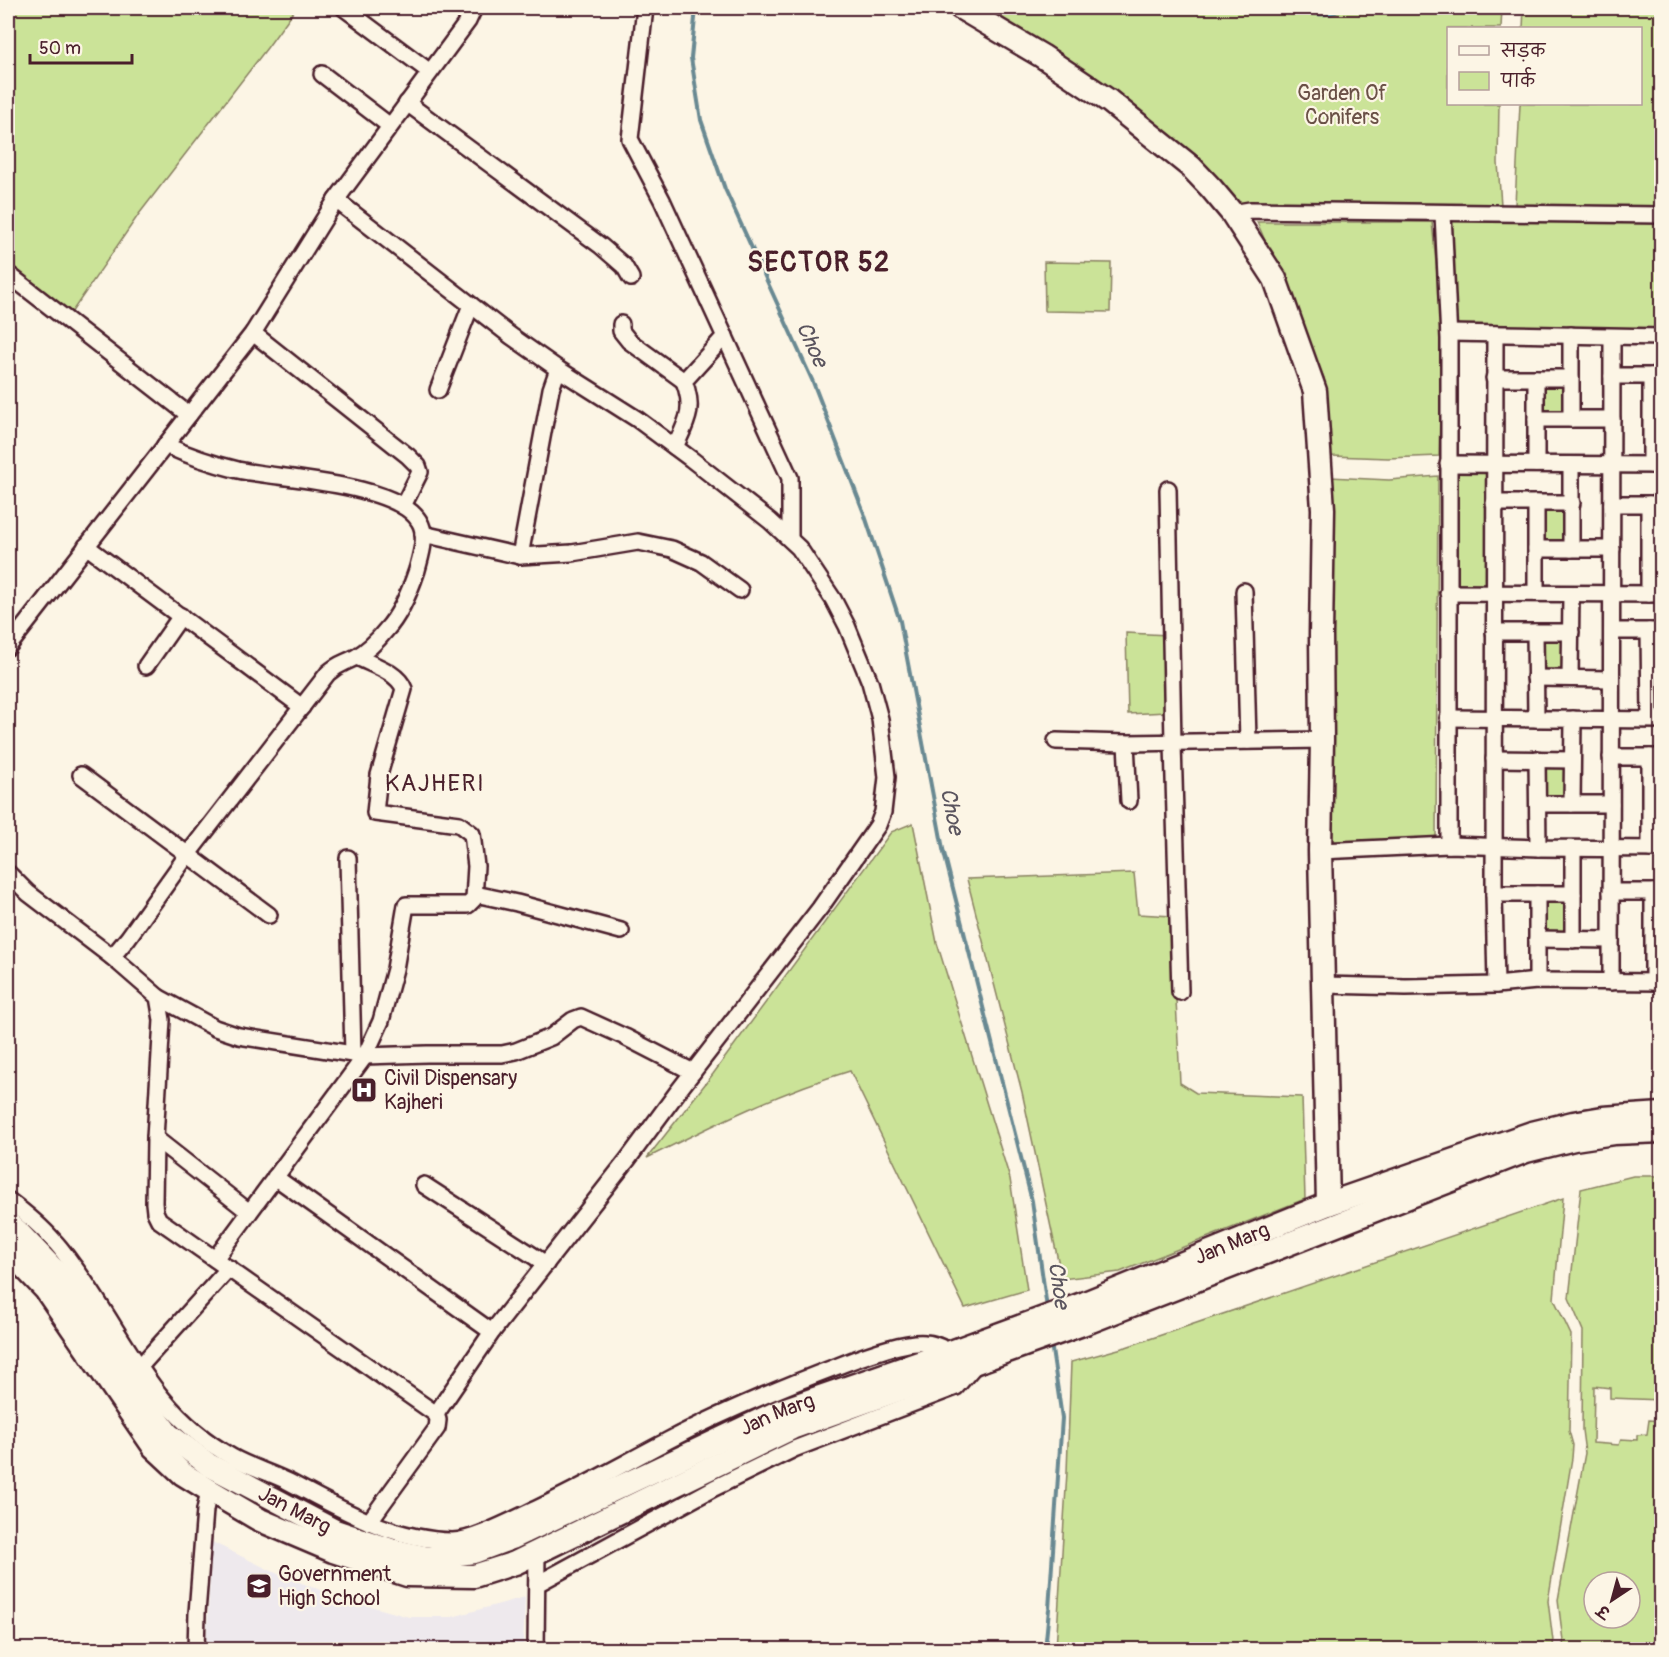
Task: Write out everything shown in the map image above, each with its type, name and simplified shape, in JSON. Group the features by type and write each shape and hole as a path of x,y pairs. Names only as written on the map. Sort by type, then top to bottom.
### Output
{"main road":[{"path":"960,8 1042,56 1109,101 1191,167 1232,213 1275,279 1315,391 1323,509 1320,851 1328,1204"},
{"name":"Jan Marg","path":"1088,1312 1328,1204 1532,1133 1603,1118 1659,1123"},
{"name":"Jan Marg","path":"8,1223 61,1277 134,1374 168,1434 208,1465 335,1531 391,1550 428,1558 474,1552 512,1538 780,1411 951,1352 1007,1341 1526,1151 1659,1123"},
{"name":"Jan Marg","path":"8,1250 46,1290 154,1447 183,1474 260,1520 333,1551 407,1575 474,1576 515,1563 792,1428 978,1361 1007,1341"}],"street":[{"path":"344,8 430,72"},
{"path":"8,647 253,333 336,200 468,21 474,8"},
{"path":"645,8 630,139 662,200 790,478 790,539"},
{"path":"322,74 390,126"},
{"path":"407,103 601,246 624,266 631,278"},
{"path":"336,200 511,336 558,369 638,419 770,521 799,548 833,599 870,682 880,719 887,777 883,812 878,825 820,908 492,1332 435,1414"},
{"path":"1232,213 1250,210 1662,215"},
{"path":"1443,214 1449,333 1449,844"},
{"path":"8,274 189,415"},
{"path":"438,390 471,305"},
{"path":"621,324 621,331 629,341 684,381 689,394 689,416 675,447"},
{"path":"253,333 418,466 420,472 403,506"},
{"path":"1449,333 1662,337"},
{"path":"1495,334 1494,894 1496,985"},
{"path":"684,381 725,336"},
{"path":"1571,336 1571,419"},
{"path":"1611,982 1612,337"},
{"path":"519,555 551,389 558,369"},
{"path":"1448,464 1656,465 1656,376 1612,376"},
{"path":"1494,378 1571,378"},
{"path":"1536,378 1536,464"},
{"path":"1536,419 1612,419"},
{"path":"112,957 188,854 328,673 338,664 357,657 388,629 411,588 423,534 419,522 403,506 357,489 301,478 240,471 193,458 165,445"},
{"path":"1572,465 1572,549"},
{"path":"1168,489 1180,992"},
{"path":"1494,502 1572,503"},
{"path":"1536,503 1536,593"},
{"path":"1448,593 1655,594 1655,504 1612,504"},
{"path":"423,534 519,555 572,554 639,542 672,549 700,562 740,590"},
{"path":"86,546 302,707"},
{"path":"1536,549 1612,549"},
{"path":"1244,591 1248,741"},
{"path":"1570,594 1570,678"},
{"path":"146,666 181,616"},
{"path":"1448,718 1656,719 1655,631 1612,631"},
{"path":"1494,632 1571,632"},
{"path":"1535,632 1536,719"},
{"path":"215,1259 275,1177 381,1021 395,969 406,905 468,905 474,899 476,866 471,834 466,828 459,824 375,813 379,775 404,689 402,682 357,657"},
{"path":"1535,678 1611,679"},
{"path":"1572,719 1572,804"},
{"path":"1056,741 1173,743 1322,740"},
{"path":"1125,743 1129,801"},
{"path":"1320,851 1449,844 1573,849 1656,849 1656,757 1611,757"},
{"path":"1494,759 1572,760"},
{"path":"1538,759 1538,848"},
{"path":"81,775 269,915"},
{"path":"1538,804 1611,804"},
{"path":"1573,849 1573,940"},
{"path":"348,858 359,1055"},
{"path":"8,873 28,893 112,957 158,997 215,1028 239,1035 359,1055 502,1054 523,1049 551,1037 573,1020 581,1017 693,1072"},
{"path":"1324,985 1406,987 1496,985 1537,981 1657,982 1657,892 1611,892"},
{"path":"475,894 517,903 621,932"},
{"path":"1494,894 1573,894"},
{"path":"1537,894 1537,981"},
{"path":"1537,939 1611,940"},
{"path":"158,997 162,1020 155,1138 154,1212 159,1220 435,1414 438,1420 437,1428 369,1522"},
{"path":"155,1138 249,1212"},
{"path":"275,1177 492,1332"},
{"path":"424,1185 546,1264"},
{"path":"8,1200 54,1241 90,1288 134,1374 159,1395 183,1422 204,1440 234,1458 286,1481 342,1511 386,1529 424,1539 456,1541 491,1530 571,1493 669,1439 796,1382 855,1359 899,1346 923,1342 951,1352"},
{"path":"134,1374 229,1268"},
{"path":"537,1584 714,1488 794,1449 956,1387 978,1361"},
{"path":"196,1650 205,1510 209,1490"},
{"path":"536,1650 537,1552"}],"shaded area":[{"name":"Government High School","path":"212,1542 280,1575 342,1598 409,1617 452,1617 525,1597 523,1649 206,1649"}],"green space":[{"path":"8,8 296,8 139,214 67,319 8,274"},
{"name":"Garden Of Conifers","path":"961,8 1502,8 1501,27 1447,27 1447,105 1499,105 1498,163 1501,205 1515,205 1520,105 1642,105 1642,27 1523,27 1524,8 1661,8 1661,331 1448,330 1448,205 1229,205 1175,146"},
{"path":"1257,222 1432,222 1442,325 1439,456 1388,458 1331,456 1324,378"},
{"path":"1044,262 1111,263 1110,312 1045,311"},
{"path":"1567,382 1566,415 1540,414 1540,383"},
{"path":"1448,464 1494,464 1494,593 1448,593"},
{"path":"1438,476 1436,841 1332,843 1331,562 1334,504 1330,477 1389,480"},
{"path":"1566,507 1567,545 1541,544 1542,508"},
{"path":"1654,509 1661,509 1661,542 1653,541"},
{"path":"1126,633 1169,635 1167,712 1128,714"},
{"path":"1654,635 1661,635 1661,667 1653,667"},
{"path":"1540,637 1566,637 1566,675 1539,674"},
{"path":"1543,764 1568,765 1568,800 1543,800"},
{"path":"913,823 937,943 1010,1179 1027,1290 965,1308 850,1071 772,1099 647,1158 713,1074 891,832"},
{"path":"1134,873 1138,914 1172,916 1180,1083 1196,1093 1302,1097 1305,1199 1120,1272 1062,1279 1022,1092 967,879"},
{"path":"1542,899 1568,900 1569,936 1542,934"},
{"path":"1633,1176 1661,1176 1661,1400 1610,1398 1610,1388 1594,1386 1593,1443 1619,1445 1621,1439 1637,1440 1637,1435 1647,1434 1649,1420 1661,1421 1661,1649 1621,1650 1600,1647 1599,1649 1564,1649 1558,1600 1585,1453 1582,1430 1583,1331 1569,1298 1581,1189"},
{"path":"1563,1198 1554,1299 1571,1335 1569,1431 1573,1445 1548,1601 1554,1649 1056,1649 1071,1362 1126,1347"}],"water":[{"path":"1294,8 1344,8 1333,14 1320,16"}],"waterway":[{"name":"Choe","path":"696,8 691,58 701,120 725,189 813,382 864,513 900,621 943,849 1032,1201 1047,1308"},
{"name":"Choe","path":"1045,1650 1062,1418 1051,1343"}],"place":[{"name":"Civil Dispensary Kajheri","path":"364,1090"},
{"name":"Government High School","path":"259,1586"}],"district":[{"name":"SECTOR 52","path":"819,262"},
{"name":"KAJHERI","path":"435,783"}]}
